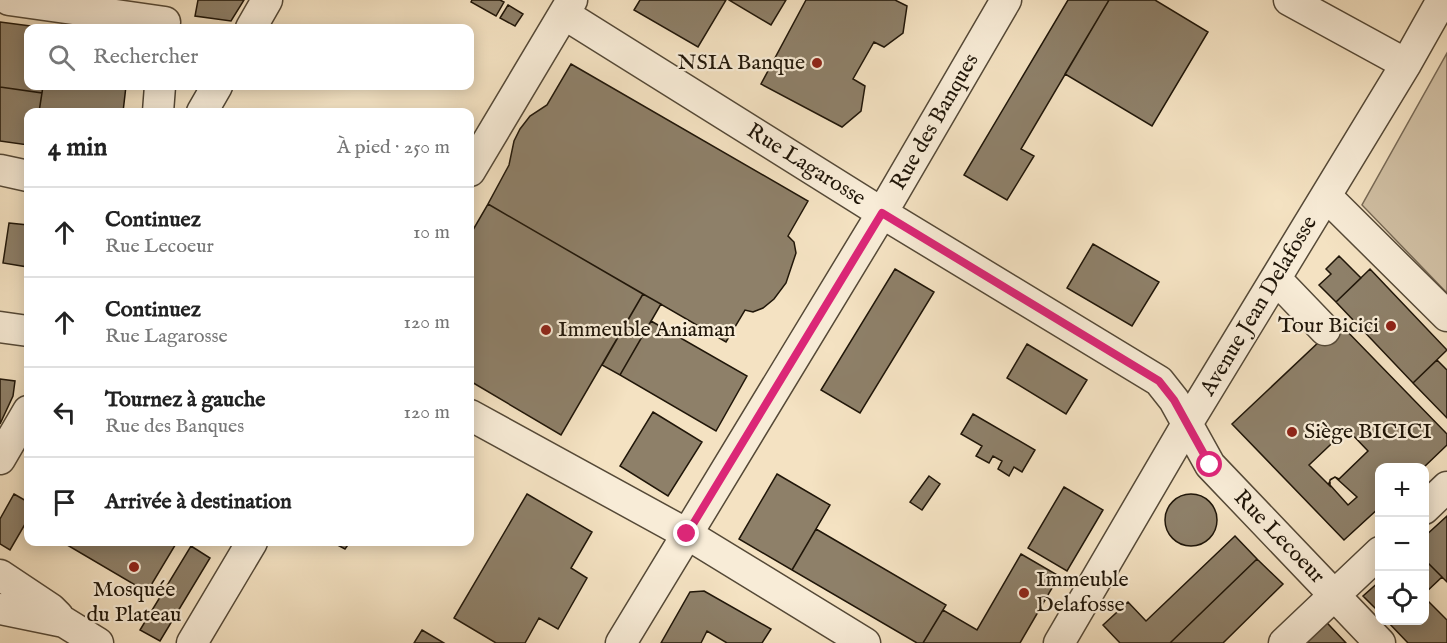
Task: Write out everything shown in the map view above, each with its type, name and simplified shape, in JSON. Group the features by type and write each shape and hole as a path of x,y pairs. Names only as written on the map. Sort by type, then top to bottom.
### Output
{"street":[{"path":"9,0 166,17"},
{"path":"252,24 267,0"},
{"name":"Rue des Banques","path":"621,643 882,213 1006,0"},
{"path":"1289,0 1406,64"},
{"name":"Avenue Jean Delafosse","path":"1059,643 1187,424 1406,64 1442,0"},
{"path":"474,164 568,7"},
{"name":"Rue Lagarosse","path":"568,7 882,213 1159,381 1174,400 1187,424"},
{"path":"158,108 160,90"},
{"path":"204,108 215,90"},
{"path":"0,170 24,175"},
{"path":"1326,196 1447,316"},
{"path":"1276,279 1325,330"},
{"path":"0,327 24,330"},
{"path":"474,417 687,534 865,643"},
{"path":"0,459 24,418"},
{"name":"Rue Lecoeur","path":"1187,424 1210,465 1380,643"},
{"path":"1429,505 1447,487"},
{"path":"192,643 250,546"},
{"path":"1284,643 1375,557"},
{"path":"0,575 51,609 64,622 98,643"},
{"path":"0,609 64,622"}],"shaded area":[{"path":"1447,53 1447,293 1362,205"}],"building":[{"path":"198,0 244,0 231,21 195,16"},
{"path":"472,0 504,2 496,16 471,2"},
{"path":"640,0 726,0 698,47 634,10"},
{"path":"729,0 786,0 771,25"},
{"name":"NSIA Banque","path":"806,0 895,0 907,6 903,33 884,47 874,42 853,79 865,86 861,111 842,127 761,84"},
{"path":"1068,0 1109,0 1021,149 1034,156 1007,200 964,175"},
{"path":"1109,0 1155,0 1208,32 1152,126 1065,74"},
{"path":"508,5 523,14 515,26 500,18"},
{"path":"0,22 24,25 24,90 42,90 42,93 0,87"},
{"path":"571,64 808,201 788,236 794,242 796,253 786,283 774,299 763,308 753,312 745,310 726,342 488,204 509,165 514,141 520,129 530,116 547,105"},
{"path":"0,87 42,93 40,108 24,108 24,144 0,141"},
{"path":"42,90 126,90 123,108 40,108"},
{"name":"Immeuble Aniaman","path":"488,204 643,294 561,435 474,383 474,228"},
{"path":"9,223 24,225 24,266 3,263"},
{"path":"1093,244 1159,282 1132,326 1067,288"},
{"path":"1339,256 1361,278 1336,302 1319,285 1331,274 1326,269"},
{"path":"895,269 934,292 860,413 821,390"},
{"name":"Tour Bicici","path":"1370,269 1447,350 1413,383 1336,302"},
{"path":"643,294 661,304 620,375 602,365"},
{"path":"651,321 747,376 716,431 620,375"},
{"name":"Siège BICICI","path":"1339,323 1447,434 1447,445 1428,463 1375,463 1375,512 1344,540 1232,424","holes":["1347,429 1368,451 1339,479 1335,477 1331,479 1329,483 1331,487 1309,465"]},
{"path":"1027,344 1087,380 1066,414 1007,378"},
{"path":"1437,360 1447,370 1447,418 1413,383"},
{"path":"0,379 15,381 13,396 0,424"},
{"path":"653,412 702,442 668,496 620,466"},
{"path":"973,414 1035,450 1022,472 1014,467 1009,476 998,469 1002,461 993,456 989,463 976,456 982,446 961,434"},
{"path":"777,474 830,505 792,570 739,539"},
{"path":"929,476 940,484 922,510 910,502"},
{"path":"1335,477 1357,497 1348,505 1330,485 1330,480"},
{"path":"1064,487 1103,510 1067,571 1028,548"},
{"path":"14,494 24,500 24,526 10,550 0,544 0,519"},
{"path":"527,494 592,532 571,568 587,578 558,629 539,618 525,643 496,643 454,618"},
{"path":"1186,494 1196,494 1205,498 1213,506 1217,520 1213,534 1205,542 1196,546 1186,546 1177,542 1169,534 1165,525 1165,515 1169,506 1177,498"},
{"path":"1447,516 1447,582 1429,564 1429,532"},
{"path":"816,529 946,605 923,643 917,643 792,570"},
{"path":"1235,536 1257,559 1170,643 1120,643 1103,625 1128,602 1146,621"},
{"name":"Mosquée du Plateau","path":"69,546 175,546 147,592"},
{"path":"191,546 210,558 160,641 140,630"},
{"name":"Immeuble Delafosse","path":"1021,554 1059,576 1020,643 923,643 943,610 977,630"},
{"path":"1257,559 1283,584 1223,643 1170,643"},
{"path":"1429,564 1442,577 1429,589"},
{"path":"1375,585 1375,608 1363,596"},
{"path":"704,591 771,629 762,643 727,643 707,631 701,643 661,643 690,592"},
{"path":"1429,602 1447,620 1447,643 1408,643 1391,625 1429,625"},
{"path":"1314,609 1346,643 1288,643"},
{"path":"422,630 444,643 414,643"}],"place":[{"name":"NSIA Banque","path":"817,63"},
{"name":"Tour Bicici","path":"1391,326"},
{"name":"Immeuble Aniaman","path":"546,330"},
{"name":"Siège BICICI","path":"1292,432"},
{"name":"Mosquée du Plateau","path":"134,567"},
{"name":"Immeuble Delafosse","path":"1024,593"}],"route":[{"path":"687,534 882,213 1159,381 1174,400 1210,465"}]}
